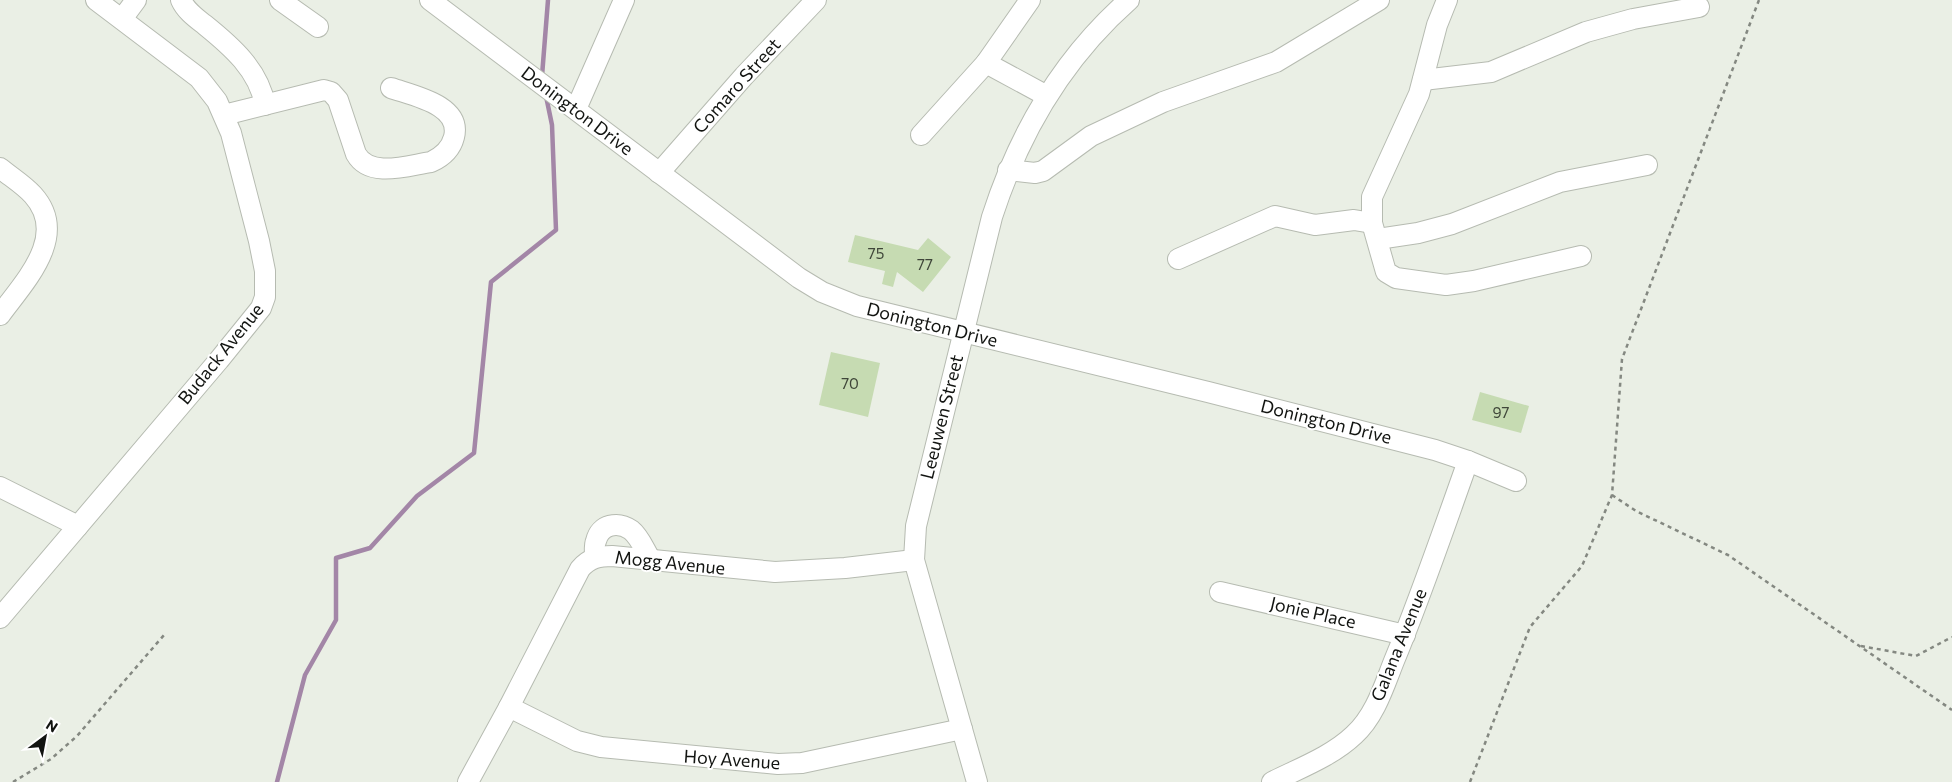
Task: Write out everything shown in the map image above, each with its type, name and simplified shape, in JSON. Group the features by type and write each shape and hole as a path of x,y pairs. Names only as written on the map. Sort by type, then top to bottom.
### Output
{"street":[{"name":"Budack Avenue","path":"0,618 219,360 263,304 266,289 263,261 246,186 224,115 210,90 199,78 96,0"},
{"path":"122,19 136,0"},
{"path":"181,0 192,14 234,48 260,86 265,105"},
{"path":"280,0 318,27"},
{"name":"Donington Drive","path":"430,0 659,173 800,278 822,292 858,306 1435,450 1468,461 1516,481"},
{"path":"571,105 624,0"},
{"name":"Comaro Street","path":"659,173 744,76 816,0"},
{"path":"921,135 986,63 1030,0"},
{"name":"Leeuwen Street","path":"977,782 914,560 916,526 992,217 1008,170 1053,84 1102,25 1129,0"},
{"path":"1008,170 1043,172 1069,151 1098,133 1163,102 1276,62 1378,0"},
{"path":"1447,0 1437,25 1423,80 1404,130 1373,191 1371,203 1375,231 1385,269 1393,277 1446,286 1581,256"},
{"path":"1423,80 1491,72 1586,32 1634,18 1699,7"},
{"path":"986,63 1047,96"},
{"path":"224,115 319,90 328,91 338,100 356,154 361,162 368,167 388,168 431,162 438,159 444,154 453,140 455,126 452,118 443,107 391,88"},
{"path":"1178,259 1271,217 1280,216 1315,224 1354,220 1375,231 1418,232 1452,224 1560,182 1647,165"},
{"path":"0,168 34,196 43,211 48,230 44,249 37,263 0,315"},
{"name":"Galana Avenue","path":"1272,782 1334,750 1356,733 1372,711 1405,634 1468,461"},
{"path":"0,487 78,526"},
{"path":"595,557 595,541 601,531 613,524 622,525 632,531 651,560"},
{"name":"Mogg Avenue","path":"468,782 580,569 595,557 612,556 774,572 845,568 914,560"},
{"name":"Jonie Place","path":"1220,592 1405,634"},
{"name":"Hoy Avenue","path":"509,707 578,741 600,748 753,763 802,763 962,729"}],"path":[{"path":"1470,782 1530,627 1582,566 1612,495 1622,359 1759,0"},
{"path":"1612,495 1636,510 1728,555 1952,710"},
{"path":"13,782 51,759 77,736 164,635"},
{"path":"1860,645 1916,656 1952,637"}],"building":[{"path":"855,235 918,250 928,238 951,257 923,292 897,272 893,287 882,284 885,271 848,262"},
{"path":"831,352 880,363 868,417 819,405"},
{"path":"1480,392 1529,406 1521,433 1472,420"}],"waterway":[{"path":"542,76 548,0"},
{"path":"277,782 305,675 336,620 336,558 370,548 417,496 474,453 491,282 556,230 552,125 546,96"}]}
